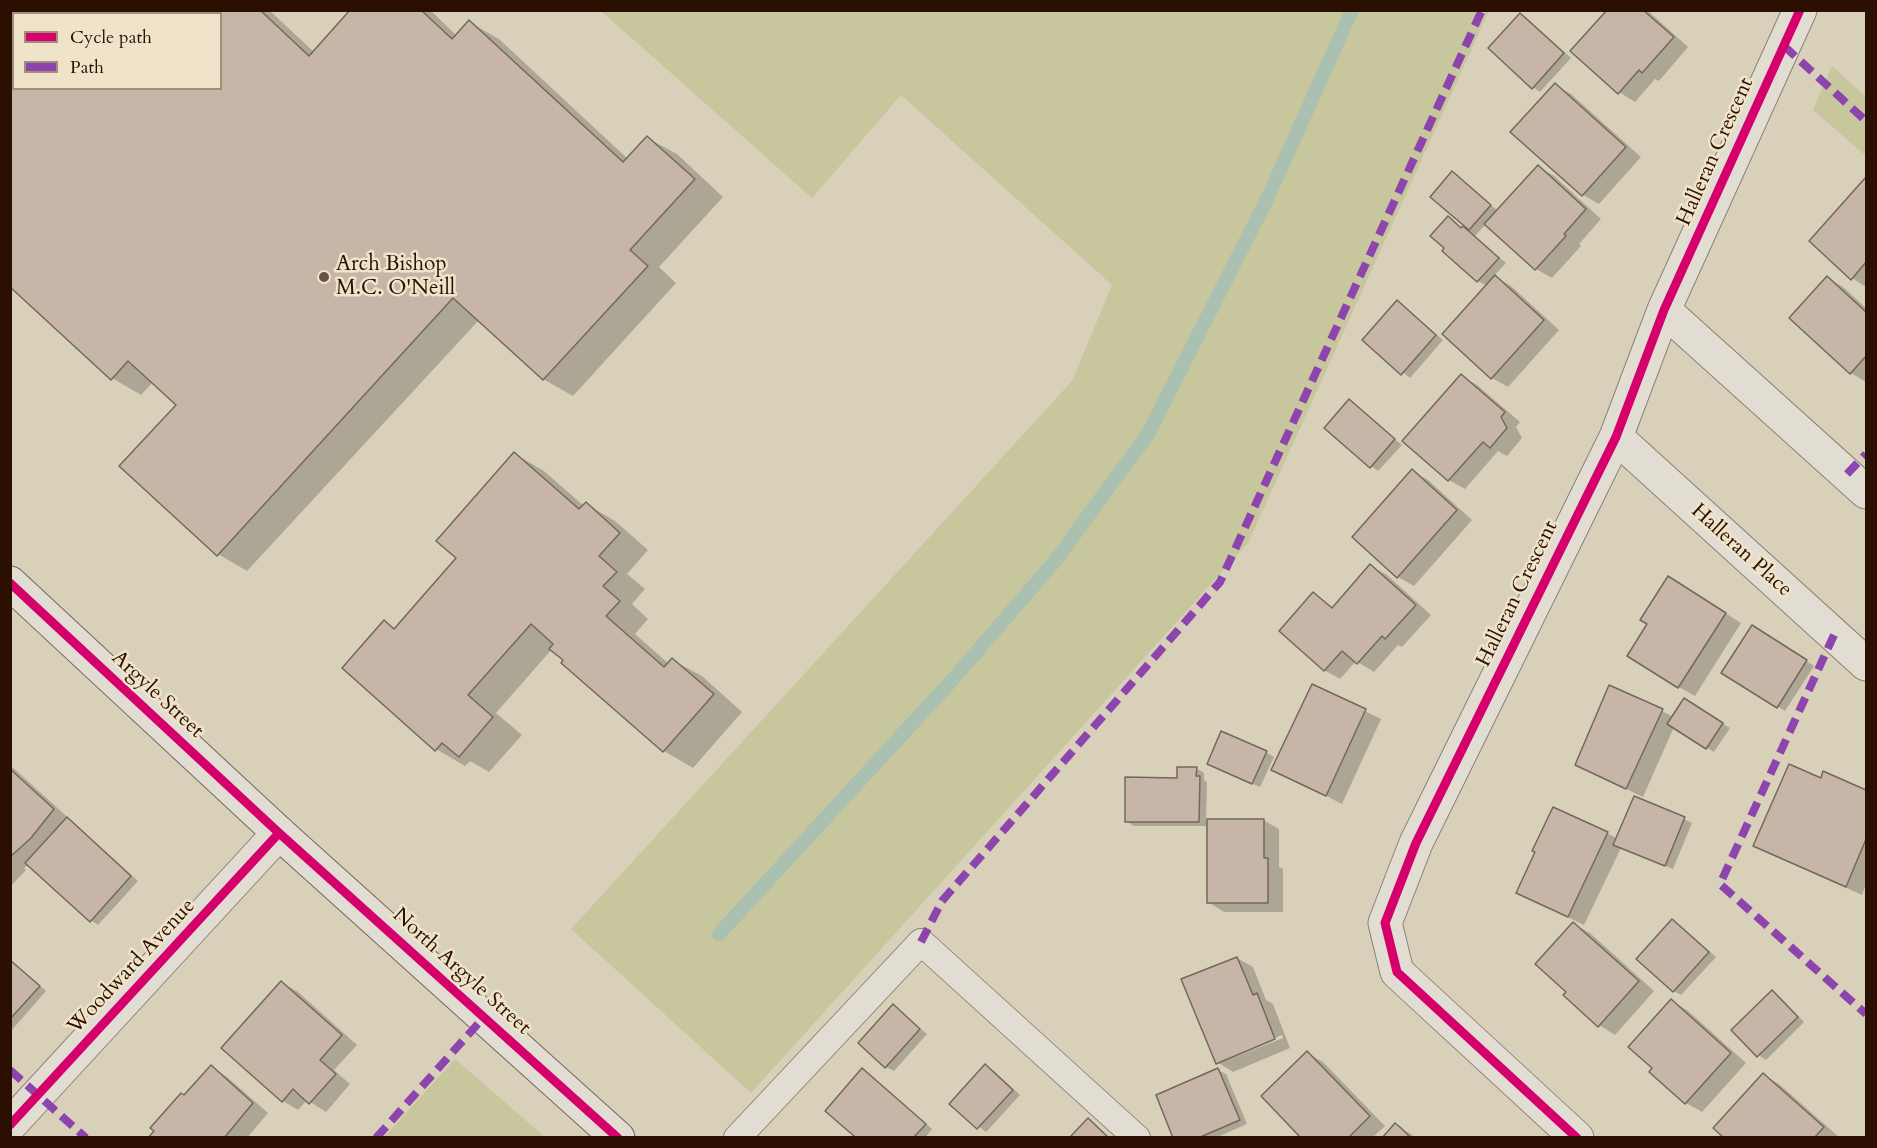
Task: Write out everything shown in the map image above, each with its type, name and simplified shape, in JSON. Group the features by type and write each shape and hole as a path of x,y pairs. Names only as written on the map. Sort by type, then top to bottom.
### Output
{"street":[{"name":"Halleran Crescent","path":"1577,1137 1397,972 1385,923 1416,843 1616,437 1664,310 1800,10"},
{"path":"1664,310 1866,492"},
{"name":"Halleran Place","path":"1616,437 1866,664"},
{"name":"Argyle Street","path":"10,583 279,833"},
{"name":"Woodward Avenue","path":"10,1125 279,833"},
{"name":"North Argyle Street","path":"279,833 618,1137"}],"lane":[{"path":"737,1137 921,942 1137,1137"}],"green space":[{"path":"601,11 1489,11 1248,543 751,1093 571,929 1072,381 1112,285 901,95 812,198"},
{"path":"1832,66 1866,97 1866,156 1813,110"},
{"path":"455,1059 545,1137 384,1137"}],"building":[{"name":"Arch Bishop M.C. O'Neill","path":"190,10 260,10 309,56 350,10 421,10 452,39 469,20 623,162 647,136 695,179 630,250 648,266 543,380 453,298 217,556 119,466 176,405 128,361 111,380 10,287 10,64 12,62 12,90 222,90 222,12 188,12"},
{"path":"1607,10 1643,10 1674,37 1642,73 1639,70 1618,94 1570,51"},
{"path":"1520,13 1564,53 1532,89 1488,48"},
{"path":"1555,83 1626,147 1582,196 1510,132"},
{"path":"1538,165 1586,209 1564,234 1566,236 1535,270 1484,224"},
{"path":"1452,171 1491,205 1469,230 1430,197"},
{"path":"1866,177 1866,262 1851,280 1809,241"},
{"path":"1448,216 1461,228 1463,226 1499,258 1477,282 1442,251 1444,248 1430,236"},
{"path":"1495,275 1544,320 1491,379 1442,334"},
{"path":"1827,276 1866,312 1866,356 1850,374 1789,318"},
{"path":"1397,300 1436,335 1401,375 1362,340"},
{"path":"1461,374 1505,412 1501,417 1507,428 1490,448 1483,442 1448,481 1402,441"},
{"path":"1349,399 1395,439 1370,468 1324,428"},
{"path":"514,452 579,509 586,502 620,533 599,556 617,572 603,586 620,601 606,616 664,667 672,658 714,694 663,752 561,663 563,660 549,649 553,644 531,624 468,695 493,717 459,757 442,743 435,751 342,668 384,620 394,629 456,558 436,541"},
{"path":"1412,469 1457,510 1397,578 1352,537"},
{"path":"1370,564 1416,605 1385,639 1382,636 1357,664 1342,651 1324,671 1279,631 1313,592 1332,608"},
{"path":"1668,576 1726,613 1678,688 1627,656 1647,624 1640,620"},
{"path":"1752,625 1807,660 1777,708 1721,673"},
{"path":"1312,684 1366,709 1326,796 1271,770"},
{"path":"1609,685 1663,709 1626,789 1575,765"},
{"path":"1684,698 1723,723 1706,749 1667,724"},
{"path":"1221,731 1267,751 1252,784 1207,764"},
{"path":"1789,764 1821,778 1823,771 1866,790 1866,839 1846,887 1753,846"},
{"path":"1177,767 1197,767 1196,776 1200,776 1199,822 1125,822 1125,777 1177,778"},
{"path":"10,769 54,809 31,838 10,857"},
{"path":"1634,796 1685,817 1665,866 1613,845"},
{"path":"1553,807 1608,832 1568,917 1516,893 1535,852 1532,851"},
{"path":"67,817 131,876 90,922 25,863"},
{"path":"1207,819 1264,819 1264,858 1268,858 1268,903 1207,903"},
{"path":"1672,919 1709,952 1673,992 1636,959"},
{"path":"1573,922 1639,981 1598,1027 1563,995 1566,992 1535,964"},
{"path":"1237,957 1253,995 1257,993 1275,1039 1216,1064 1181,979"},
{"path":"10,960 40,986 10,1019"},
{"path":"281,981 342,1035 320,1060 336,1074 309,1104 293,1089 282,1102 221,1048"},
{"path":"1772,990 1798,1017 1757,1057 1731,1030"},
{"path":"1671,999 1731,1053 1685,1104 1649,1072 1652,1068 1628,1047"},
{"path":"893,1004 920,1029 885,1068 858,1043"},
{"path":"1307,1051 1370,1116 1348,1138 1301,1138 1261,1096"},
{"path":"985,1064 1013,1090 977,1129 949,1104"},
{"path":"211,1065 253,1103 224,1138 148,1138 154,1131 150,1128 181,1093 184,1095"},
{"path":"862,1068 926,1124 913,1138 852,1138 854,1136 825,1111"},
{"path":"1218,1068 1240,1120 1198,1138 1173,1138 1156,1095"},
{"path":"1763,1073 1824,1127 1814,1138 1724,1138 1713,1128"},
{"path":"1088,1118 1109,1138 1069,1138"},
{"path":"1395,1123 1401,1128 1411,1138 1382,1138"}],"waterway":[{"path":"719,934 954,678 1055,561 1148,434 1268,197 1352,10"}],"marked path":[{"path":"921,942 942,901 1220,582 1482,10"},
{"path":"1784,46 1866,121"},
{"path":"1847,474 1866,454"},
{"path":"1834,635 1720,884 1866,1014"},
{"path":"376,1138 484,1017"},
{"path":"10,1070 86,1138"}],"cycle path":[{"path":"1577,1138 1397,972 1385,923 1416,843 1616,437 1664,310 1800,10"},
{"path":"10,583 279,833 618,1138"},
{"path":"10,1125 279,833"}],"place":[{"name":"Arch Bishop M.C. O'Neill","path":"324,277"}]}
